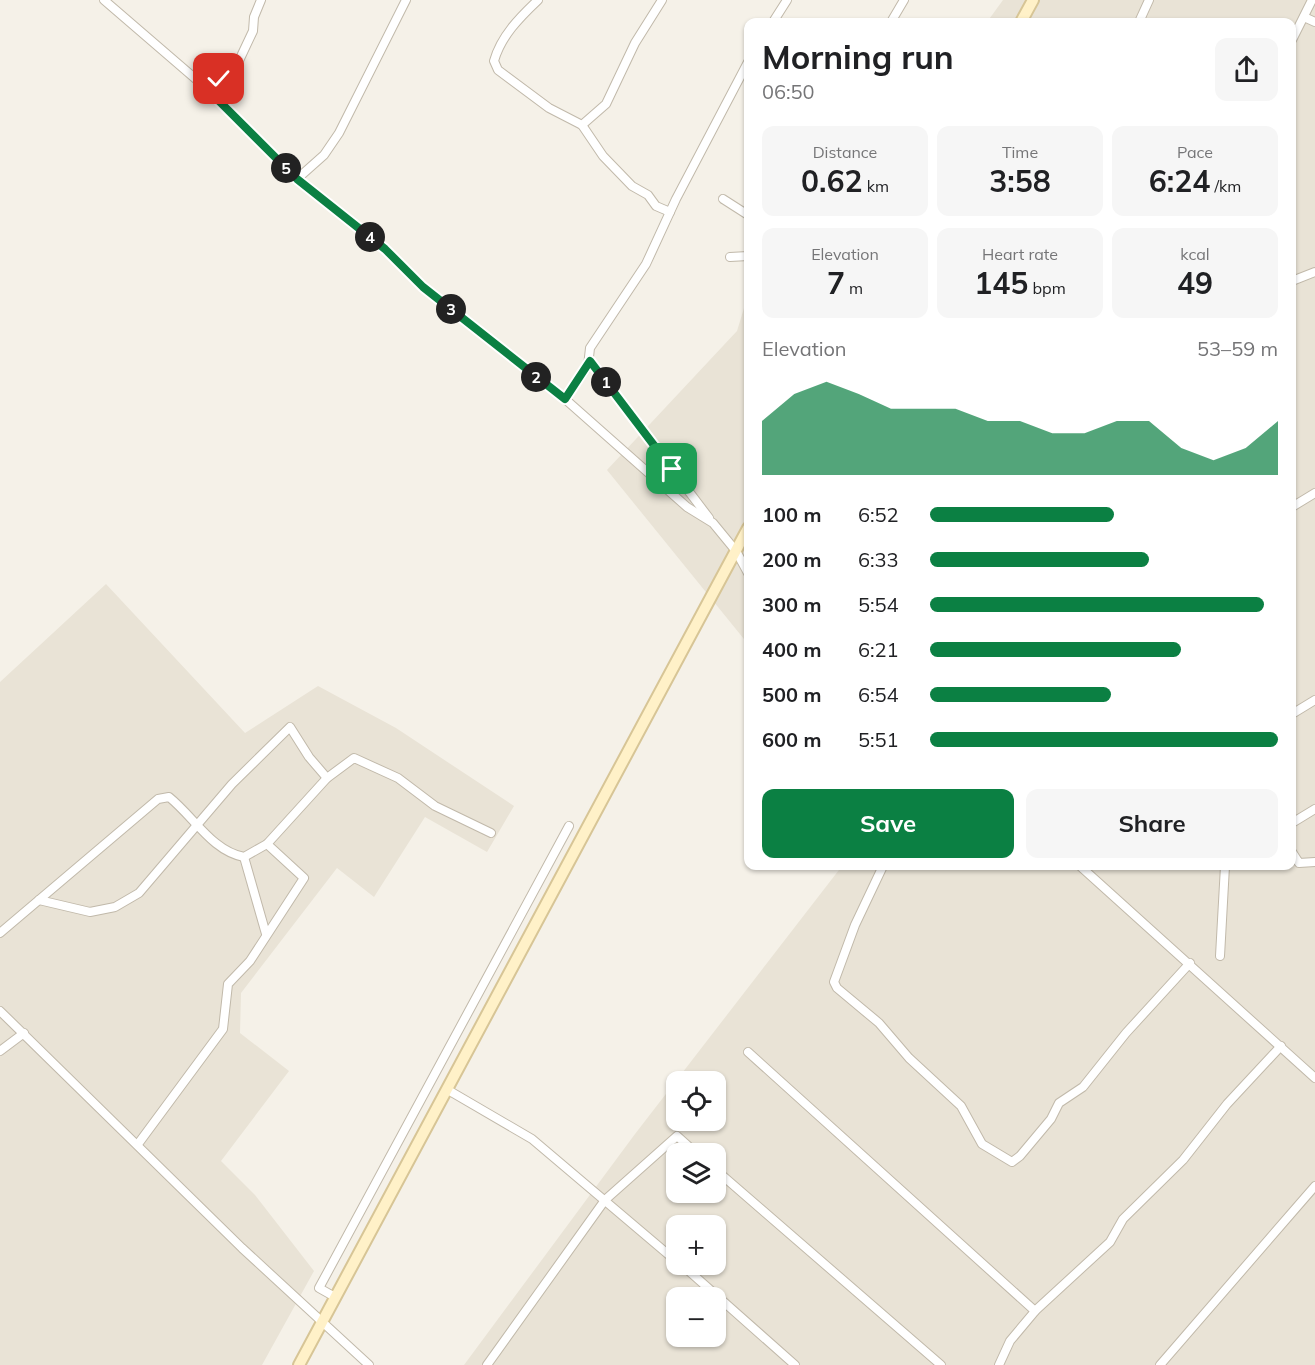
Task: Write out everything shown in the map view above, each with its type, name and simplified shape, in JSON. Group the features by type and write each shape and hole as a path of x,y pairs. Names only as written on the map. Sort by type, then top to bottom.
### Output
{"street":[{"path":"104,0 205,87 297,179 385,249 423,287 565,399 687,507 713,523"},
{"path":"205,87 208,89 236,67 254,32 254,17 261,0"},
{"path":"297,179 324,155 339,133 406,0"},
{"path":"538,0 526,9 513,26 496,53 495,65 549,108 582,125 603,156 632,186 648,195 656,206 670,212"},
{"path":"582,125 606,104 635,43 662,0"},
{"path":"776,18 787,0"},
{"path":"893,18 904,0"},
{"path":"1023,18 1033,0"},
{"path":"1141,18 1149,0"},
{"path":"1296,32 1312,0"},
{"path":"1304,17 1315,22"},
{"path":"565,399 590,361 590,348 646,264 670,212 744,71"},
{"path":"723,199 744,212"},
{"path":"730,257 744,256"},
{"path":"1296,279 1315,272"},
{"path":"590,361 736,551 744,566"},
{"path":"1296,505 1315,493"},
{"path":"299,1365 744,536"},
{"path":"1296,712 1315,700"},
{"path":"39,900 90,912 114,907 139,893 232,784 290,727 309,757 327,778"},
{"path":"0,933 114,833 158,799 169,797 197,827 232,855 244,857 267,844 327,778 354,758 398,778 435,806 491,833"},
{"path":"1296,821 1315,809"},
{"path":"335,1297 319,1288 569,826"},
{"path":"138,1144 223,1029 228,984 250,961 304,878 267,844"},
{"path":"244,857 266,934"},
{"path":"1296,858 1299,863 1315,862"},
{"path":"881,870 855,924 834,982 837,988 879,1023 909,1058 961,1106 982,1144 1012,1162 1020,1156 1051,1119 1059,1103 1083,1087 1126,1033 1190,963"},
{"path":"1085,870 1314,1073"},
{"path":"1220,956 1225,870"},
{"path":"0,1011 242,1248 323,1320 369,1365"},
{"path":"0,1051 24,1033"},
{"path":"999,1365 1010,1341 1035,1311 1085,1261 1110,1242 1123,1219 1183,1161 1227,1104 1281,1046"},
{"path":"748,1052 1035,1311"},
{"path":"448,1090 532,1139 666,1253"},
{"path":"668,1143 677,1136 685,1143"},
{"path":"491,1363 604,1200 652,1161 666,1145"},
{"path":"726,1179 940,1365"},
{"path":"1160,1365 1315,1186"},
{"path":"693,1275 795,1365"}],"shaded area":[{"path":"1003,0 1315,0 1315,1365 464,1365 666,1094 666,1131 726,1131 726,1071 684,1071 839,870 1296,870 1296,18 990,18"},
{"path":"744,308 744,639 607,470 737,331"},
{"path":"106,584 245,733 318,686 396,728 514,806 487,852 425,817 374,897 337,868 241,993 240,1033 289,1071 221,1161 255,1195 314,1271 262,1365 0,1365 0,682"}],"route":[{"path":"219,79 208,89 205,87 297,179 385,249 423,287 565,399 590,361 672,469"}]}
